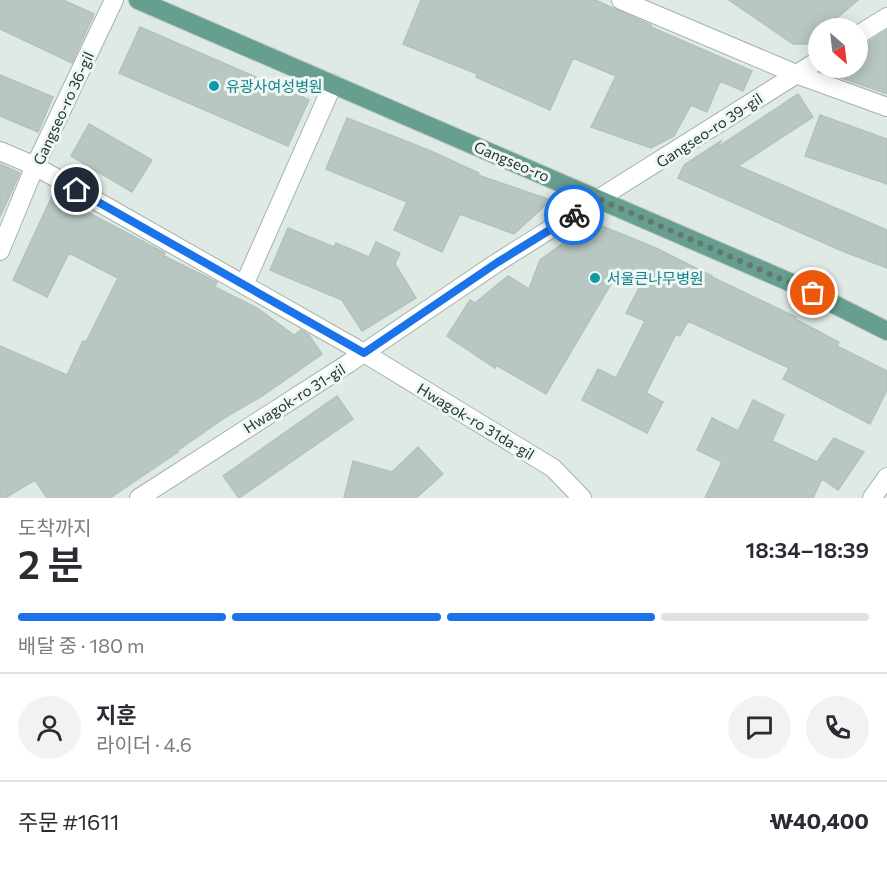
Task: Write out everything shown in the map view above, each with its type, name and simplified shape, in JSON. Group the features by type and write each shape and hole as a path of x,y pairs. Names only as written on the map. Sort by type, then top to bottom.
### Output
{"main road":[{"name":"Gangseo-ro","path":"138,0 794,284 887,331"}],"street":[{"name":"Gangseo-ro 36-gil","path":"0,251 35,166 114,0"},
{"path":"621,0 796,74 887,107"},
{"path":"868,29 887,17"},
{"name":"Gangseo-ro 39-gil","path":"599,199 808,67"},
{"path":"244,285 333,84"},
{"name":"Hwagok-ro 31da-gil","path":"0,151 35,166 364,353 553,468 582,498"},
{"name":"Hwagok-ro 31-gil","path":"139,498 364,353 498,262 599,199"},
{"path":"872,498 887,477"}],"building":[{"path":"0,0 63,0 94,14 72,63 0,29"},
{"path":"421,0 595,0 752,71 743,91 720,81 707,112 691,105 674,136 651,148 591,127 616,76 573,58 550,110 476,77 477,74 403,44"},
{"path":"729,0 858,0 837,18 808,18 808,43 793,44"},
{"name":"유광사여성병원","path":"140,27 309,100 288,146 119,73"},
{"path":"887,30 887,94 842,78 868,78 868,42"},
{"path":"0,75 53,97 38,132 0,116"},
{"path":"798,94 813,117 738,166 887,230 887,268 842,251 678,178 684,165 721,141 718,147"},
{"path":"820,115 887,139 887,184 805,156"},
{"path":"347,118 431,151 479,173 478,175 551,200 514,234 460,214 442,252 394,230 407,202 326,169"},
{"path":"89,124 152,160 132,192 71,156"},
{"path":"0,164 20,173 0,217"},
{"path":"53,194 165,253 164,256 217,282 215,287 257,308 294,335 301,330 309,335 322,354 262,396 226,417 110,498 47,498 35,480 5,498 0,498 0,346 67,375 118,278 69,253 47,297 13,280"},
{"path":"592,222 656,248 796,317 795,319 839,342 837,346 887,371 887,390 870,424 783,379 789,368 688,321 680,336 676,334 646,393 663,402 647,433 582,400 598,369 616,378 645,321 626,313 641,284 618,272 546,394 496,365 495,368 447,336 470,300 475,303 508,276 529,289 540,260"},
{"path":"288,228 334,247 336,243 369,257 376,242 400,253 395,264 416,298 362,331 342,300 270,270"},
{"path":"337,396 353,419 239,498 223,476"},
{"path":"753,400 784,415 772,441 817,462 834,438 864,452 838,490 822,479 813,498 705,498 722,462 697,450 712,418 738,431"},
{"path":"418,447 443,474 416,498 344,498 353,461 392,472"}],"way so far":[{"path":"574,215 599,199 813,293"}],"place":[{"name":"유광사여성병원","path":"214,86"},
{"name":"서울큰나무병원","path":"595,278"}],"route":[{"path":"77,190 364,353 498,262 574,215"}]}
